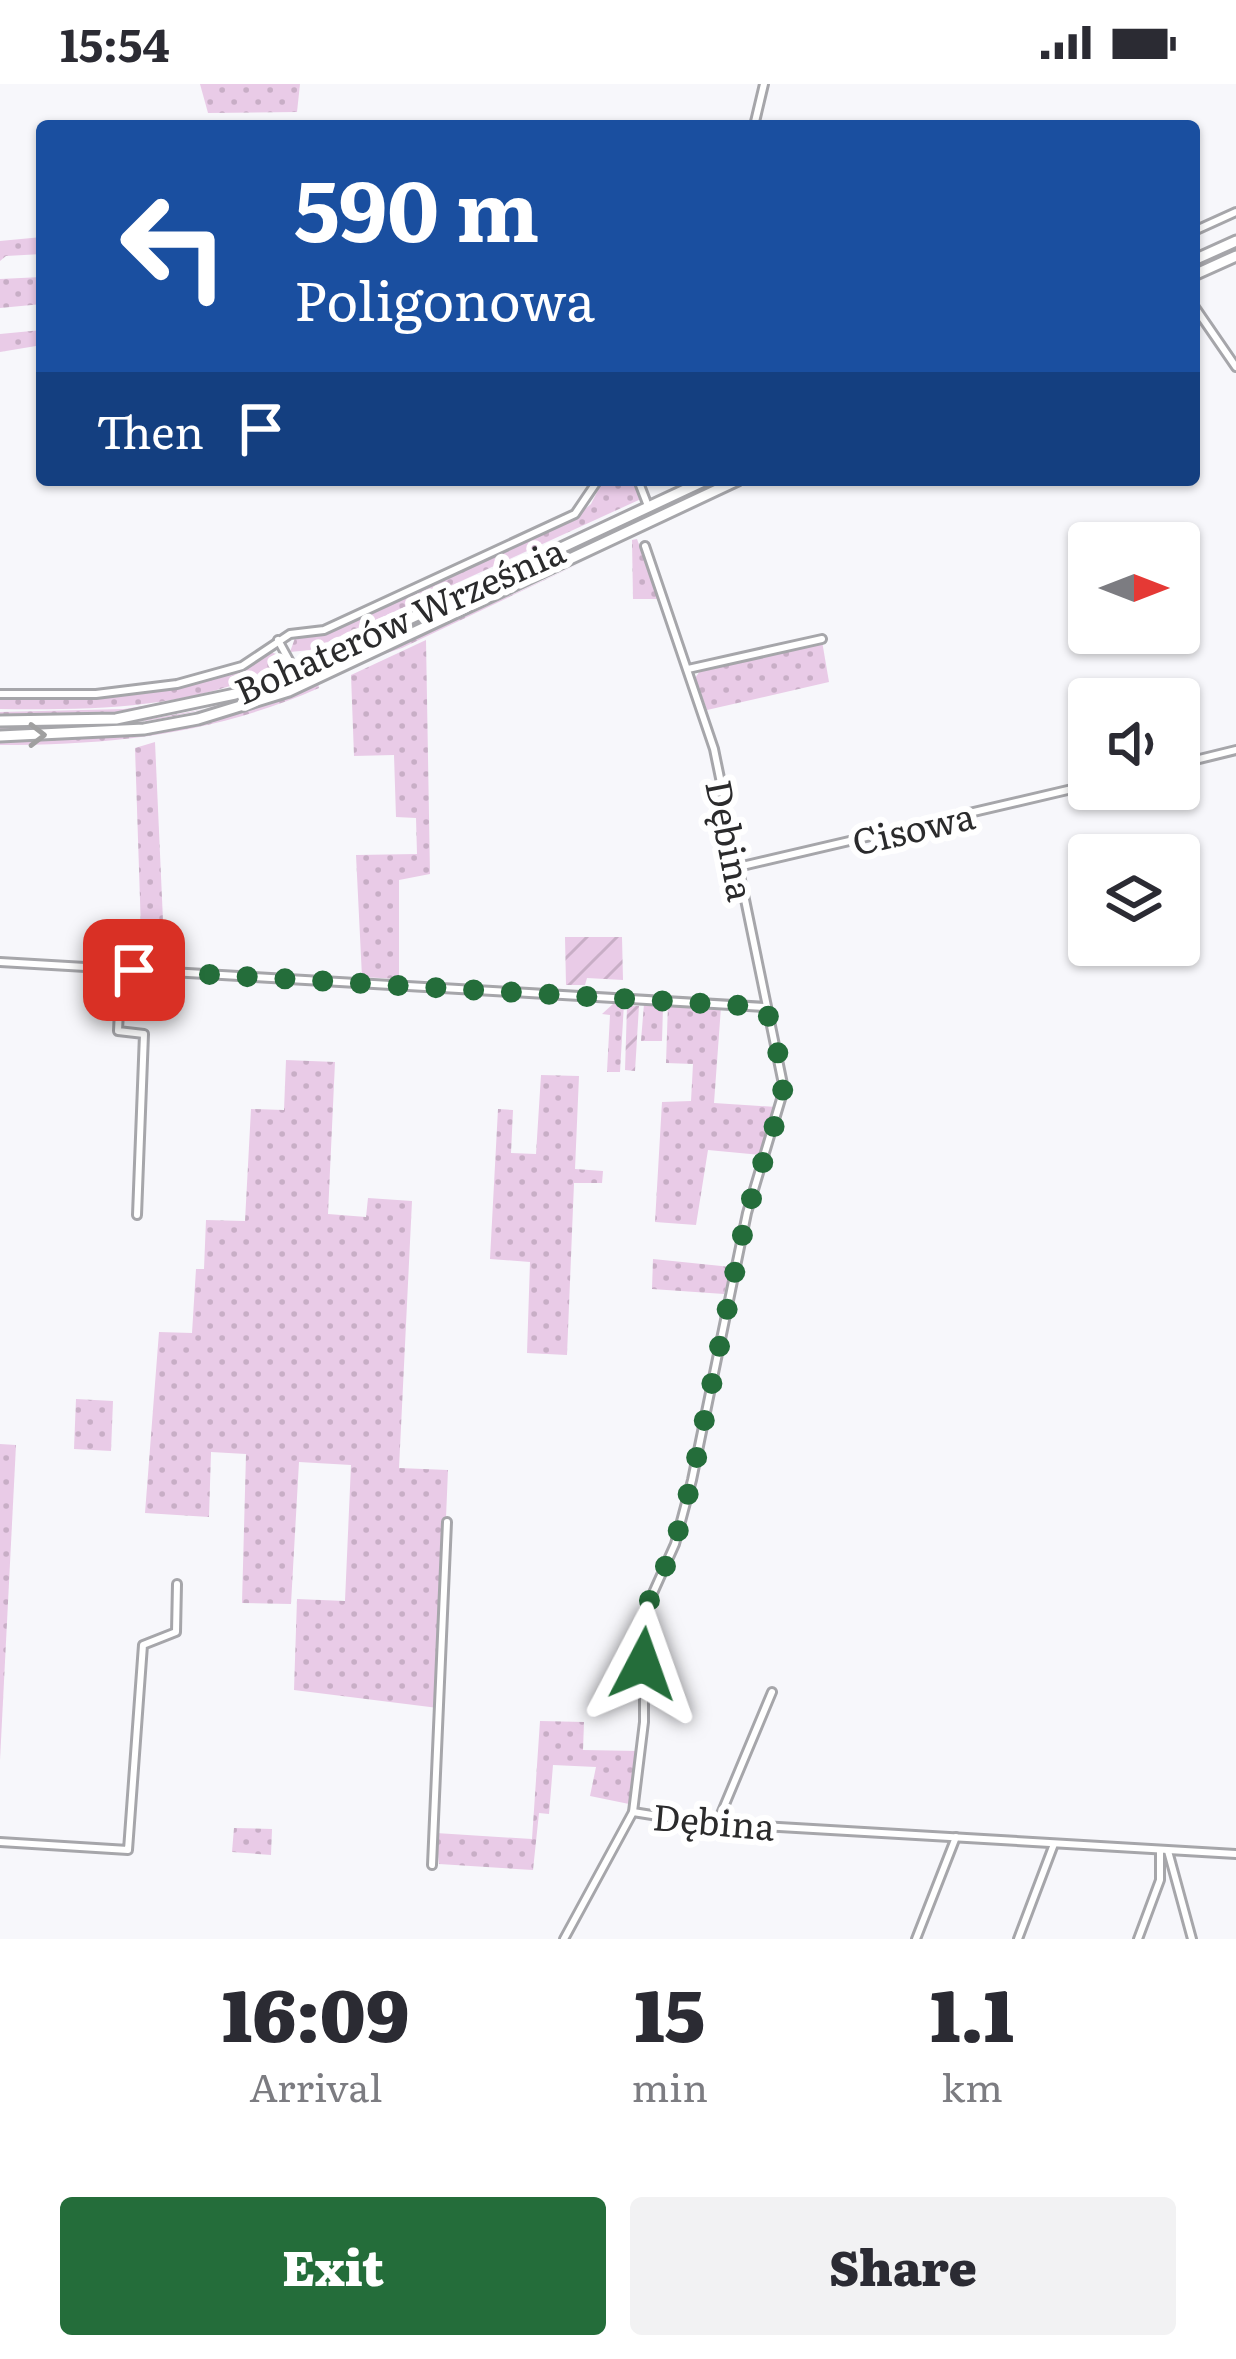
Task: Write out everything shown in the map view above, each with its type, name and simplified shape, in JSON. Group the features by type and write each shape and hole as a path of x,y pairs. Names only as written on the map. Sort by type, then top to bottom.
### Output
{"main road":[{"path":"1200,257 1236,242"},
{"path":"1200,271 1236,256"},
{"name":"Bohaterów Września","path":"0,721 159,713 296,670 693,486"},
{"name":"Bohaterów Września","path":"0,736 74,735 170,725 303,685 726,486"}],"street":[{"path":"755,120 764,84"},
{"path":"1200,228 1236,212"},
{"path":"1200,315 1236,367"},
{"path":"0,694 96,694 177,684 242,666 278,640 324,630 574,514 596,486"},
{"path":"640,486 648,506"},
{"name":"Dębina","path":"645,546 714,749 762,997 782,1069 783,1098 747,1213 692,1480 673,1550 644,1612 644,1722 633,1812 717,1822 1236,1854"},
{"path":"688,669 822,639"},
{"path":"278,640 303,685"},
{"path":"1200,759 1236,750"},
{"name":"Cisowa","path":"738,867 1068,790"},
{"path":"0,962 766,1007"},
{"path":"121,969 118,1031 144,1034 137,1215"},
{"path":"752,1005 762,997"},
{"path":"432,1865 447,1522"},
{"path":"0,1842 128,1850 142,1645 176,1632 177,1584"},
{"path":"717,1822 772,1692"},
{"path":"564,1939 633,1812"},
{"path":"916,1939 956,1837"},
{"path":"1018,1939 1054,1844"},
{"path":"1138,1939 1160,1880 1164,1851"},
{"path":"1164,1851 1192,1939"}],"shaded area":[{"path":"200,84 300,84 297,112 208,113"},
{"path":"36,238 36,254 6,256 0,261 0,241"},
{"path":"36,277 36,305 0,308 0,279"},
{"path":"36,331 36,346 0,352 0,334"},
{"path":"600,486 637,486 641,499 310,650 290,652 295,638 323,634 573,519 591,504"},
{"path":"632,520 634,525 319,673 317,667"},
{"path":"637,539 659,599 633,599 632,540"},
{"path":"585,561 402,648 381,655"},
{"path":"426,640 430,874 399,880 399,979 362,977 356,855 417,854 416,818 396,817 394,755 354,756 351,675"},
{"path":"822,641 829,682 707,710 695,678 700,671"},
{"path":"270,652 283,656 280,666 178,699 108,707 0,709 0,698 105,696 173,688 239,668"},
{"path":"318,682 319,688 280,704 163,734 0,745 0,740 83,738 162,729 240,711"},
{"path":"219,694 119,715 0,717 0,712 124,709"},
{"path":"201,710 145,721 110,725 0,731 0,726 135,722"},
{"path":"155,742 165,965 142,960 135,748"},
{"path":"565,937 622,937 623,980 587,978 585,985 566,985"},
{"path":"614,1003 624,1003 620,1072 607,1072 610,1015 602,1014"},
{"path":"644,1004 663,1007 662,1041 641,1041"},
{"path":"668,1004 721,1007 714,1103 776,1107 761,1155 708,1150 696,1225 655,1222 662,1102 691,1101 693,1064 666,1063"},
{"path":"627,1006 639,1006 635,1071 625,1070"},
{"path":"286,1060 335,1062 328,1214 366,1217 368,1198 412,1201 399,1468 448,1470 438,1708 294,1690 297,1599 345,1601 351,1465 299,1462 291,1604 242,1603 246,1454 211,1452 209,1517 145,1513 159,1332 192,1333 196,1269 204,1269 206,1220 245,1221 251,1109 284,1110"},
{"path":"541,1075 579,1076 575,1169 603,1171 602,1183 574,1183 567,1355 527,1353 530,1262 490,1259 498,1109 513,1110 511,1153 536,1154"},
{"path":"653,1259 731,1267 724,1294 652,1289"},
{"path":"76,1399 113,1401 111,1451 74,1449"},
{"path":"0,1444 16,1445 0,1760"},
{"path":"540,1721 584,1722 583,1750 639,1751 629,1804 590,1796 596,1767 553,1765 549,1814 539,1813 533,1870 439,1864 436,1833 532,1839"},
{"path":"234,1828 272,1829 271,1855 232,1852"}],"route":[{"path":"134,970 766,1007 784,1079 783,1098 747,1213 692,1480 673,1550 644,1612 643,1664"}]}
